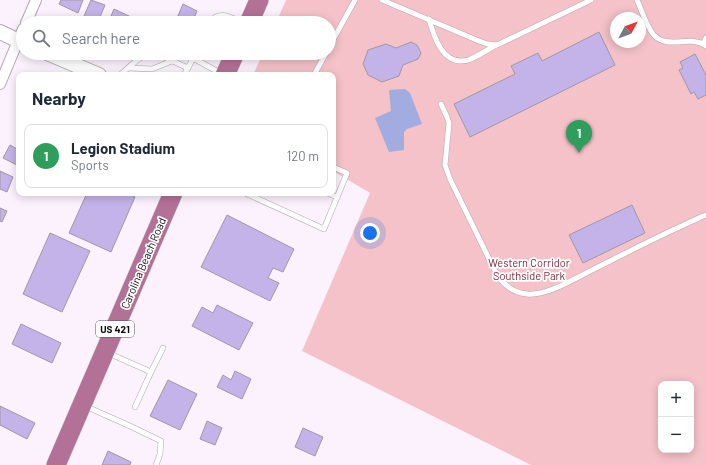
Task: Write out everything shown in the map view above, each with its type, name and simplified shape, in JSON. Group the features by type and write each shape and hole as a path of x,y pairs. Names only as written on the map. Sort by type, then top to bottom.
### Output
{"highway":[{"path":"251,16 259,0"},
{"path":"226,72 232,60"},
{"name":"Carolina Beach Road","path":"56,465 172,196"}],"street":[{"path":"29,16 36,0"},
{"path":"0,32 16,36"},
{"path":"0,84 16,48"},
{"path":"64,60 92,72"}],"lane":[{"path":"336,34 355,0"},
{"path":"382,0 479,41 497,45"},
{"path":"429,19 433,33 441,49 452,59 460,61 468,60 591,0"},
{"path":"637,0 654,35 666,43 694,41 704,45 706,38"},
{"path":"124,72 137,60"},
{"path":"186,72 192,60"},
{"path":"201,60 220,72"},
{"path":"316,72 322,60"},
{"path":"129,68 152,69 172,61 188,68"},
{"path":"441,104 449,123 446,165 450,179 497,274 506,285 518,292 528,294 545,292 706,215"},
{"path":"252,196 324,229 347,173 336,168"},
{"path":"135,407 163,348"},
{"path":"105,352 151,372"},
{"path":"82,405 130,426 161,442 160,454 156,465"}],"green space":[{"name":"Western Corridor Southside Park","path":"286,0 706,0 706,465 531,465 302,351 370,193 336,173 336,72 254,72 260,60 336,60 336,16 279,16"}],"water":[{"path":"405,89 410,93 422,124 407,129 404,132 404,150 389,152 375,118 391,111 389,90"}],"building":[{"path":"61,0 83,0 78,13 59,4"},
{"path":"91,0 105,5 100,16 84,16"},
{"path":"183,4 197,11 195,16 178,16"},
{"path":"114,9 129,16 111,16"},
{"path":"599,32 615,65 470,137 454,104 515,74 511,66 538,53 542,61"},
{"path":"411,42 417,45 421,53 418,59 403,65 399,76 382,82 368,75 363,64 368,50 386,44 396,48"},
{"path":"695,54 706,75 706,95 698,99 694,92 691,94 679,70 683,68 680,62"},
{"path":"10,145 16,148 16,164 3,158"},
{"path":"0,171 13,177 7,192 0,189"},
{"path":"86,196 135,197 111,252 69,233"},
{"path":"632,205 645,233 583,263 569,235"},
{"path":"0,208 7,211 2,222 0,221"},
{"path":"227,215 294,249 283,272 273,268 268,278 279,283 270,301 201,267"},
{"path":"50,233 90,251 62,312 23,294"},
{"path":"217,305 253,323 239,350 192,326 202,307 213,313"},
{"path":"21,324 61,343 52,363 12,344"},
{"path":"235,371 251,379 242,399 217,387 223,375 231,380"},
{"path":"168,380 197,394 180,430 150,416"},
{"path":"0,406 35,423 27,439 0,425"},
{"path":"207,421 222,428 215,445 200,439"},
{"path":"303,428 323,437 315,456 295,447"},
{"path":"108,451 131,462 130,465 102,465"}],"place":[{"name":"Legion Stadium","path":"579,153"}]}
